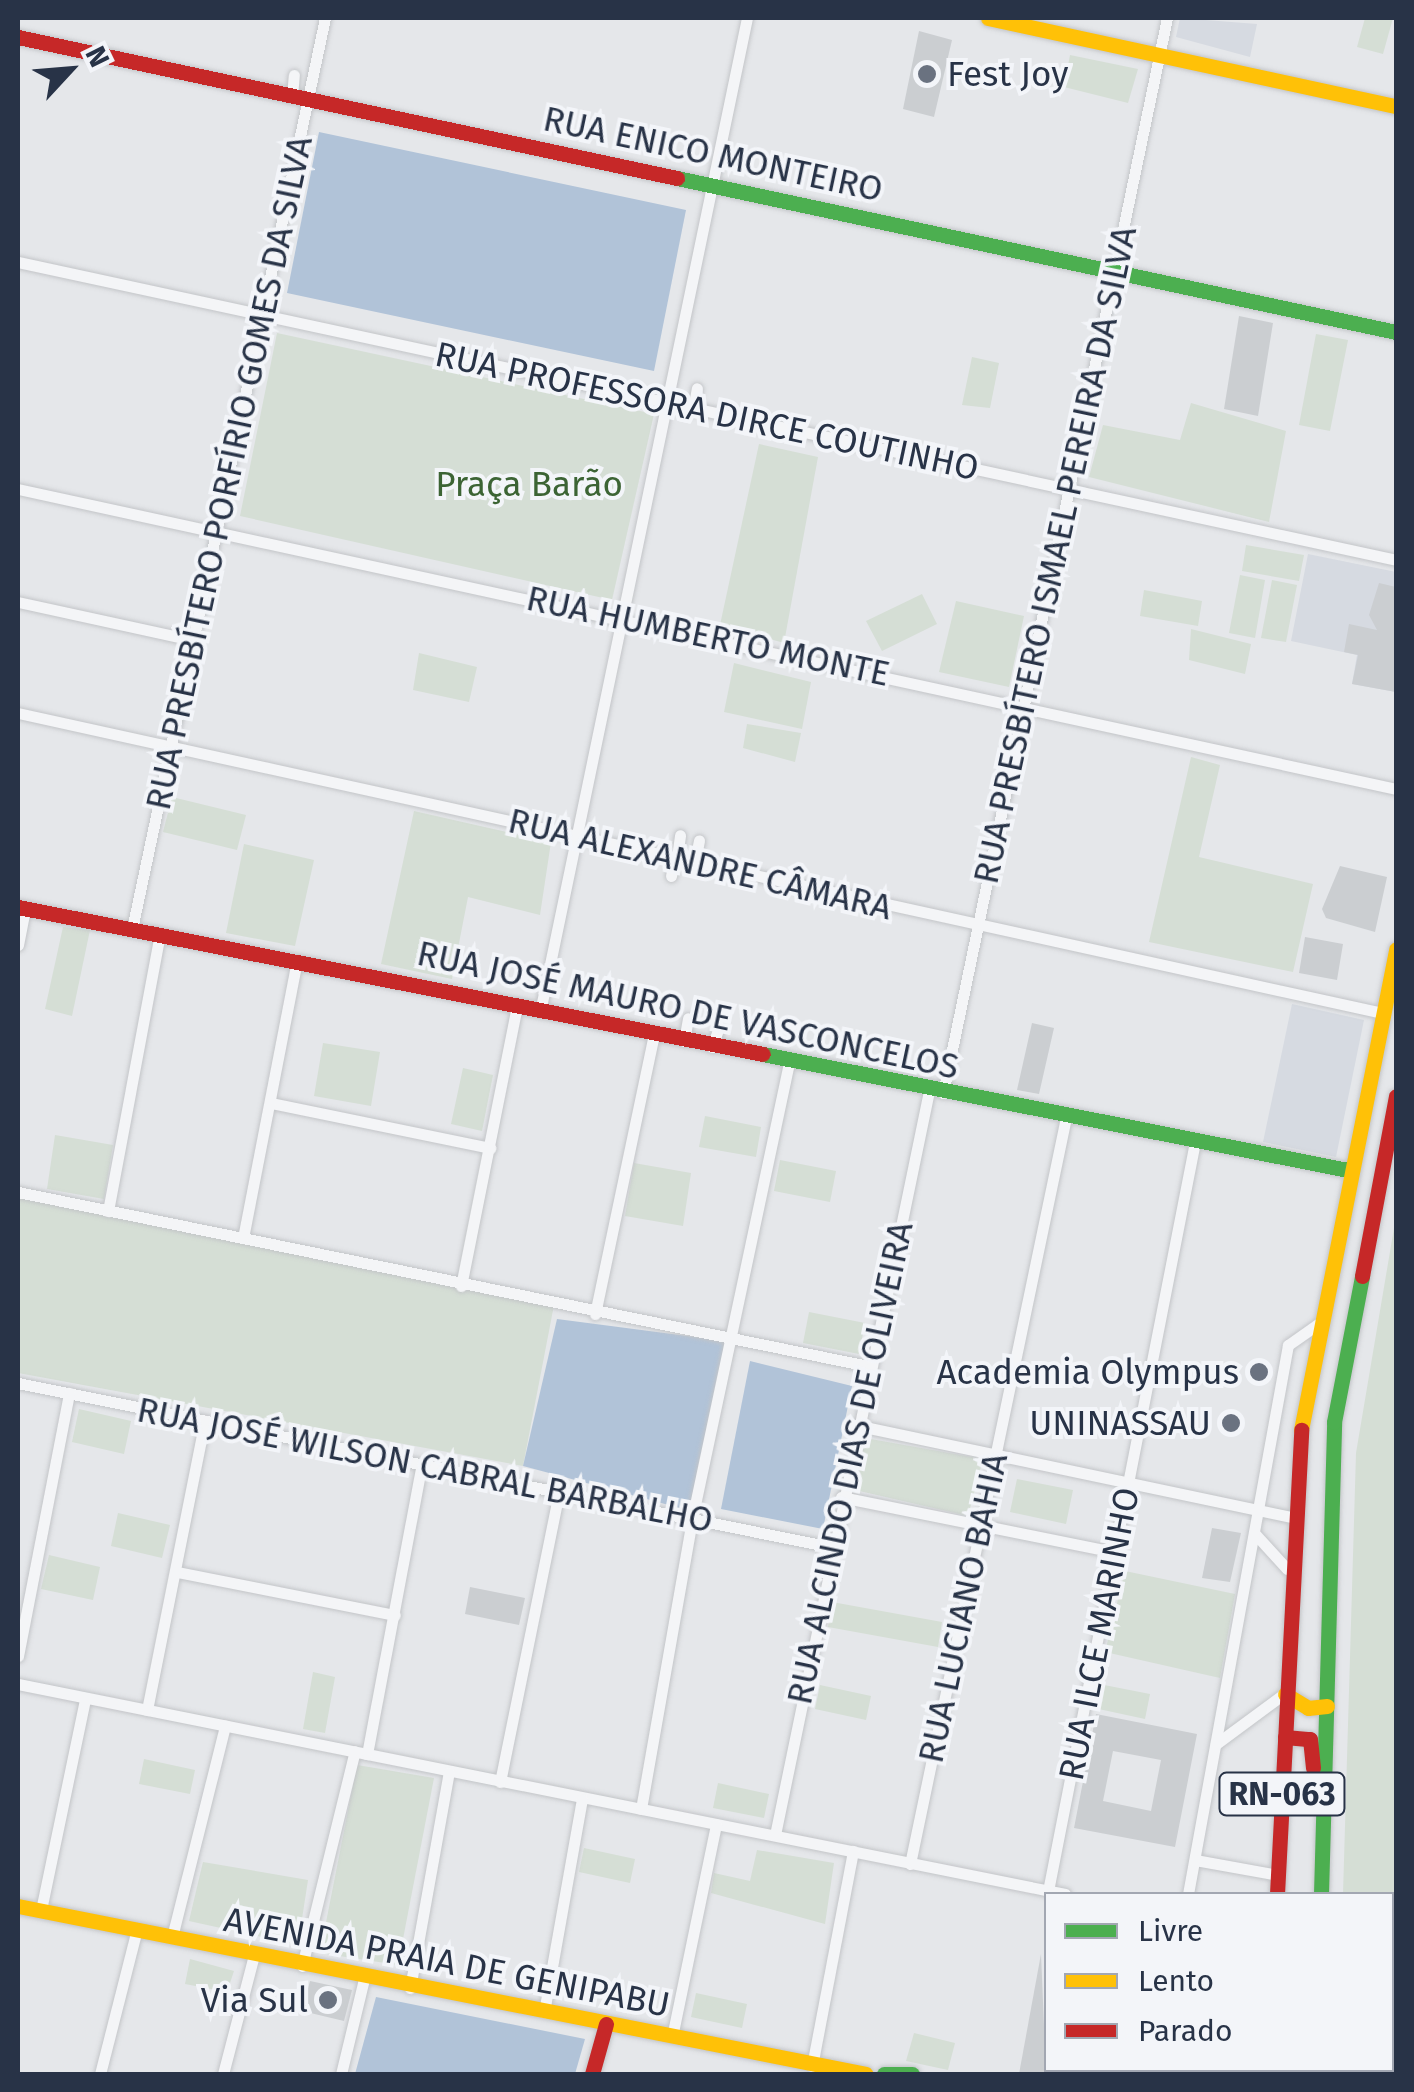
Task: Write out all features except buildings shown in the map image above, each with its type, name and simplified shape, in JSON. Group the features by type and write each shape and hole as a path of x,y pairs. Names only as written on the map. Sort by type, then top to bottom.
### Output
{"main road":[{"path":"988,18 1043,24 1159,56 1396,106"},
{"name":"RUA ENICO MONTEIRO","path":"18,37 1396,332"},
{"name":"RUA JOSÉ MAURO DE VASCONCELOS","path":"21,908 297,960 789,1063 1348,1170"},
{"name":"RN-063","path":"1276,1887 1285,1736 1290,1517 1318,1324 1396,948"},
{"name":"RN-063","path":"1321,1892 1334,1422 1396,1096"},
{"path":"1285,1693 1308,1708 1328,1706"},
{"path":"1285,1736 1310,1739 1311,1809 1323,1830"},
{"name":"AVENIDA PRAIA DE GENIPABU","path":"19,1911 40,1910 364,1979 866,2074"},
{"path":"592,2074 606,2024"},
{"path":"884,2074 912,2074"}],"street":[{"name":"RUA PRESBÍTERO PORFÍRIO GOMES DA SILVA","path":"132,928 264,315 300,98 324,18"},
{"path":"540,1012 747,18"},
{"name":"RUA PRESBÍTERO ISMAEL PEREIRA DA SILVA","path":"936,1092 977,928 1167,18"},
{"path":"294,75 300,98"},
{"name":"RUA PROFESSORA DIRCE COUTINHO","path":"18,262 1396,560"},
{"path":"693,410 696,388"},
{"name":"RUA HUMBERTO MONTE","path":"18,489 621,616 1396,789"},
{"path":"18,602 193,640"},
{"name":"RUA ALEXANDRE CÂMARA","path":"18,713 676,857 977,928 1383,1013"},
{"path":"670,876 680,835"},
{"path":"695,862 699,840"},
{"path":"18,945 21,908"},
{"path":"108,1210 160,934"},
{"path":"243,1238 297,960"},
{"path":"461,1286 517,1007"},
{"path":"684,1042 688,1018"},
{"path":"712,1047 719,1027"},
{"path":"594,1314 654,1035"},
{"path":"641,1809 692,1518 789,1063"},
{"name":"RUA ALCINDO DIAS DE OLIVEIRA","path":"775,1836 855,1425 936,1092"},
{"path":"270,1103 490,1148"},
{"name":"RUA LUCIANO BAHIA","path":"910,1864 1066,1117"},
{"name":"RUA ILCE MARINHO","path":"1048,1891 1195,1142"},
{"path":"18,1192 594,1314 868,1366"},
{"path":"1188,1892 1288,1345 1318,1324"},
{"name":"RUA JOSÉ WILSON CABRAL BARBALHO","path":"18,1383 832,1547"},
{"path":"18,1656 70,1394"},
{"path":"147,1710 204,1421"},
{"path":"855,1425 1290,1517"},
{"path":"302,1966 395,1615 422,1464"},
{"path":"500,1782 559,1492"},
{"path":"841,1497 979,1528 1114,1552"},
{"path":"1256,1535 1287,1569"},
{"path":"177,1572 395,1615"},
{"path":"18,1684 1054,1892"},
{"path":"1216,1744 1285,1693"},
{"path":"40,1910 84,1698"},
{"path":"172,1937 225,1726"},
{"path":"410,1988 449,1772"},
{"path":"544,2012 582,1798"},
{"path":"672,2038 716,1824"},
{"path":"812,2066 852,1851"},
{"path":"1195,1860 1276,1887"},
{"path":"100,2074 137,1929"},
{"path":"223,2074 254,1955"},
{"path":"341,2074 364,1979"}],"shaded area":[{"path":"1180,18 1257,24 1250,57 1176,37"},
{"path":"1308,554 1396,572 1396,692 1352,684 1357,655 1291,641"},
{"path":"1292,1004 1364,1020 1336,1157 1263,1142"}],"green space":[{"path":"1365,18 1393,18 1383,54 1357,47"},
{"path":"1070,55 1138,69 1128,103 1064,87"},
{"name":"Praça Barão","path":"277,333 654,414 612,600 240,516"},
{"path":"1316,334 1348,340 1330,431 1299,425"},
{"path":"972,357 999,363 990,408 962,405"},
{"path":"1191,403 1286,431 1269,522 1089,477 1103,425 1180,440"},
{"path":"759,444 818,457 784,643 720,625"},
{"path":"1246,545 1304,555 1299,581 1242,571"},
{"path":"1240,575 1265,580 1255,638 1229,633"},
{"path":"1272,580 1297,585 1286,642 1261,638"},
{"path":"1144,590 1202,601 1198,626 1140,616"},
{"path":"922,594 937,624 882,651 866,621"},
{"path":"956,601 1024,616 1009,687 939,672"},
{"path":"1191,629 1251,644 1245,674 1189,660"},
{"path":"419,653 477,667 469,702 413,690"},
{"path":"734,663 811,682 802,729 724,712"},
{"path":"747,724 801,733 795,762 743,748"},
{"path":"1191,757 1220,765 1199,857 1313,884 1293,972 1149,942"},
{"path":"172,797 246,815 237,850 163,832"},
{"path":"414,811 551,842 540,915 468,897 452,979 381,964"},
{"path":"244,844 314,860 295,946 226,933"},
{"path":"63,927 90,930 72,1016 45,1009"},
{"path":"323,1043 380,1052 371,1106 314,1096"},
{"path":"463,1068 493,1075 482,1131 451,1124"},
{"path":"705,1116 761,1127 756,1157 699,1147"},
{"path":"55,1135 113,1145 104,1199 47,1189"},
{"path":"780,1160 836,1171 830,1202 774,1191"},
{"path":"634,1163 691,1173 683,1226 625,1216"},
{"path":"18,1198 554,1305 523,1466 18,1373"},
{"path":"1396,1216 1396,2074 1337,2074 1394,2072 1394,1892 1343,1892 1356,1453"},
{"path":"809,1312 865,1323 859,1354 803,1343"},
{"path":"79,1409 131,1421 124,1454 72,1442"},
{"path":"865,1438 983,1459 968,1516 855,1490"},
{"path":"1017,1479 1073,1490 1066,1524 1010,1512"},
{"path":"118,1513 170,1525 162,1558 111,1546"},
{"path":"49,1555 100,1567 93,1600 41,1589"},
{"path":"1125,1571 1235,1594 1220,1678 1105,1652"},
{"path":"832,1602 942,1622 938,1647 828,1627"},
{"path":"313,1672 335,1677 325,1733 303,1729"},
{"path":"1099,1684 1150,1694 1145,1719 1094,1708"},
{"path":"820,1685 871,1696 866,1720 815,1709"},
{"path":"144,1759 195,1770 190,1794 139,1784"},
{"path":"357,1765 434,1778 398,1965 320,1953"},
{"path":"718,1783 769,1794 764,1818 713,1808"},
{"path":"584,1848 635,1859 630,1883 579,1872"},
{"path":"757,1850 834,1863 825,1924 711,1893 714,1873 750,1881"},
{"path":"203,1862 308,1880 298,1945 189,1921"},
{"path":"190,1959 234,1971 227,1992 185,1984"},
{"path":"696,1993 747,2004 742,2028 691,2017"},
{"path":"914,2033 955,2043 948,2070 906,2061"}],"water":[{"path":"319,132 686,210 654,371 287,293"},
{"path":"557,1319 726,1341 691,1511 523,1466"},
{"path":"750,1361 852,1386 823,1529 721,1509"},
{"path":"376,1997 585,2039 575,2074 355,2074"}],"traffic: fast":[{"path":"677,178 1396,332"},
{"path":"763,1054 1348,1170"},
{"path":"1321,1892 1334,1422 1362,1276"},
{"path":"884,2074 912,2074"}],"traffic: slow":[{"path":"988,18 1396,106"},
{"path":"1301,1430 1396,949"},
{"path":"1285,1694 1308,1708 1327,1706"},
{"path":"18,1906 866,2074"}],"traffic: jam":[{"path":"18,37 677,178"},
{"path":"18,907 763,1054"},
{"path":"1362,1276 1396,1096"},
{"path":"1277,1892 1301,1430"},
{"path":"1285,1737 1310,1739 1313,1768"},
{"path":"592,2074 606,2024"}],"place":[{"name":"Fest Joy","path":"927,74"},
{"name":"Academia Olympus","path":"1259,1372"},
{"name":"UNINASSAU","path":"1231,1423"},
{"name":"Via Sul","path":"328,2000"}]}
